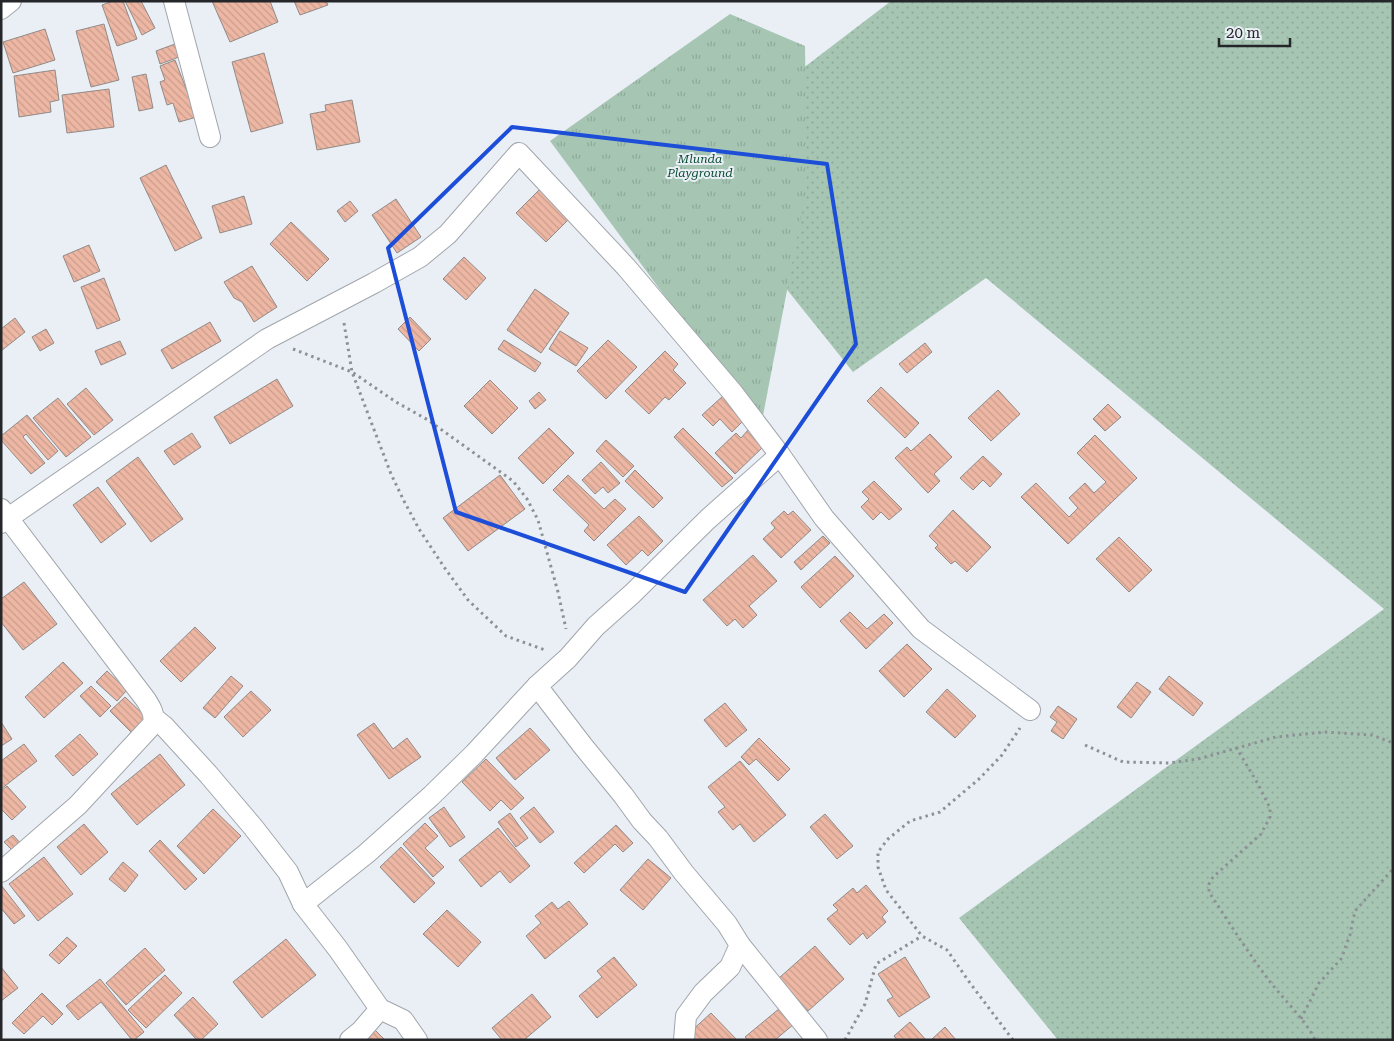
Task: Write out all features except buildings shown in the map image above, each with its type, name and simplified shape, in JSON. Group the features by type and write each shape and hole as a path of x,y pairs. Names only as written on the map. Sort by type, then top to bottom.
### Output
{"street":[{"path":"1,9 12,1"},
{"path":"174,1 210,137"},
{"path":"1,872 78,805 153,724 154,718 146,700 3,517 267,339 420,257 448,234 519,153 626,267 732,393 780,455 824,518 921,629 1030,710"},
{"path":"304,904 366,854 431,796 474,754 537,686 568,658 596,626 632,594 708,519 780,455"},
{"path":"537,686 817,1040"},
{"path":"154,718 164,726 208,774 288,872 315,921 338,949 380,1009 403,1020 417,1040"},
{"path":"683,1038 686,1016 703,993 730,966 740,945"},
{"path":"350,1040 361,1031 380,1009"}],"path":[{"path":"267,339 352,372 396,402 428,420 513,482 527,499 538,520 558,592 567,635 568,658 506,636 468,600 439,559 404,501 391,474 352,372 340,300"},
{"path":"1013,1040 947,950 922,936 886,890 878,867 878,852 888,839 910,821 940,812 979,780 1002,755 1030,710"},
{"path":"1085,745 1123,762 1169,763 1198,759 1276,737 1325,732 1372,735 1393,743"},
{"path":"1236,747 1270,808 1270,817 1261,834 1213,877 1208,884 1209,892 1262,971 1301,1019 1315,1040"},
{"path":"1301,1019 1319,983 1341,959 1356,911 1393,869"},
{"path":"845,1040 865,1004 876,964 922,936"}],"highlighted area":[{"path":"512,127 827,164 856,344 685,592 456,512 388,248"}],"green space":[{"path":"891,1 1393,1 1393,1040 1058,1040 959,918 1384,609 986,278 853,372 683,160"},
{"name":"Mlunda Playground","path":"730,14 805,46 807,186 761,426 550,141"}]}
